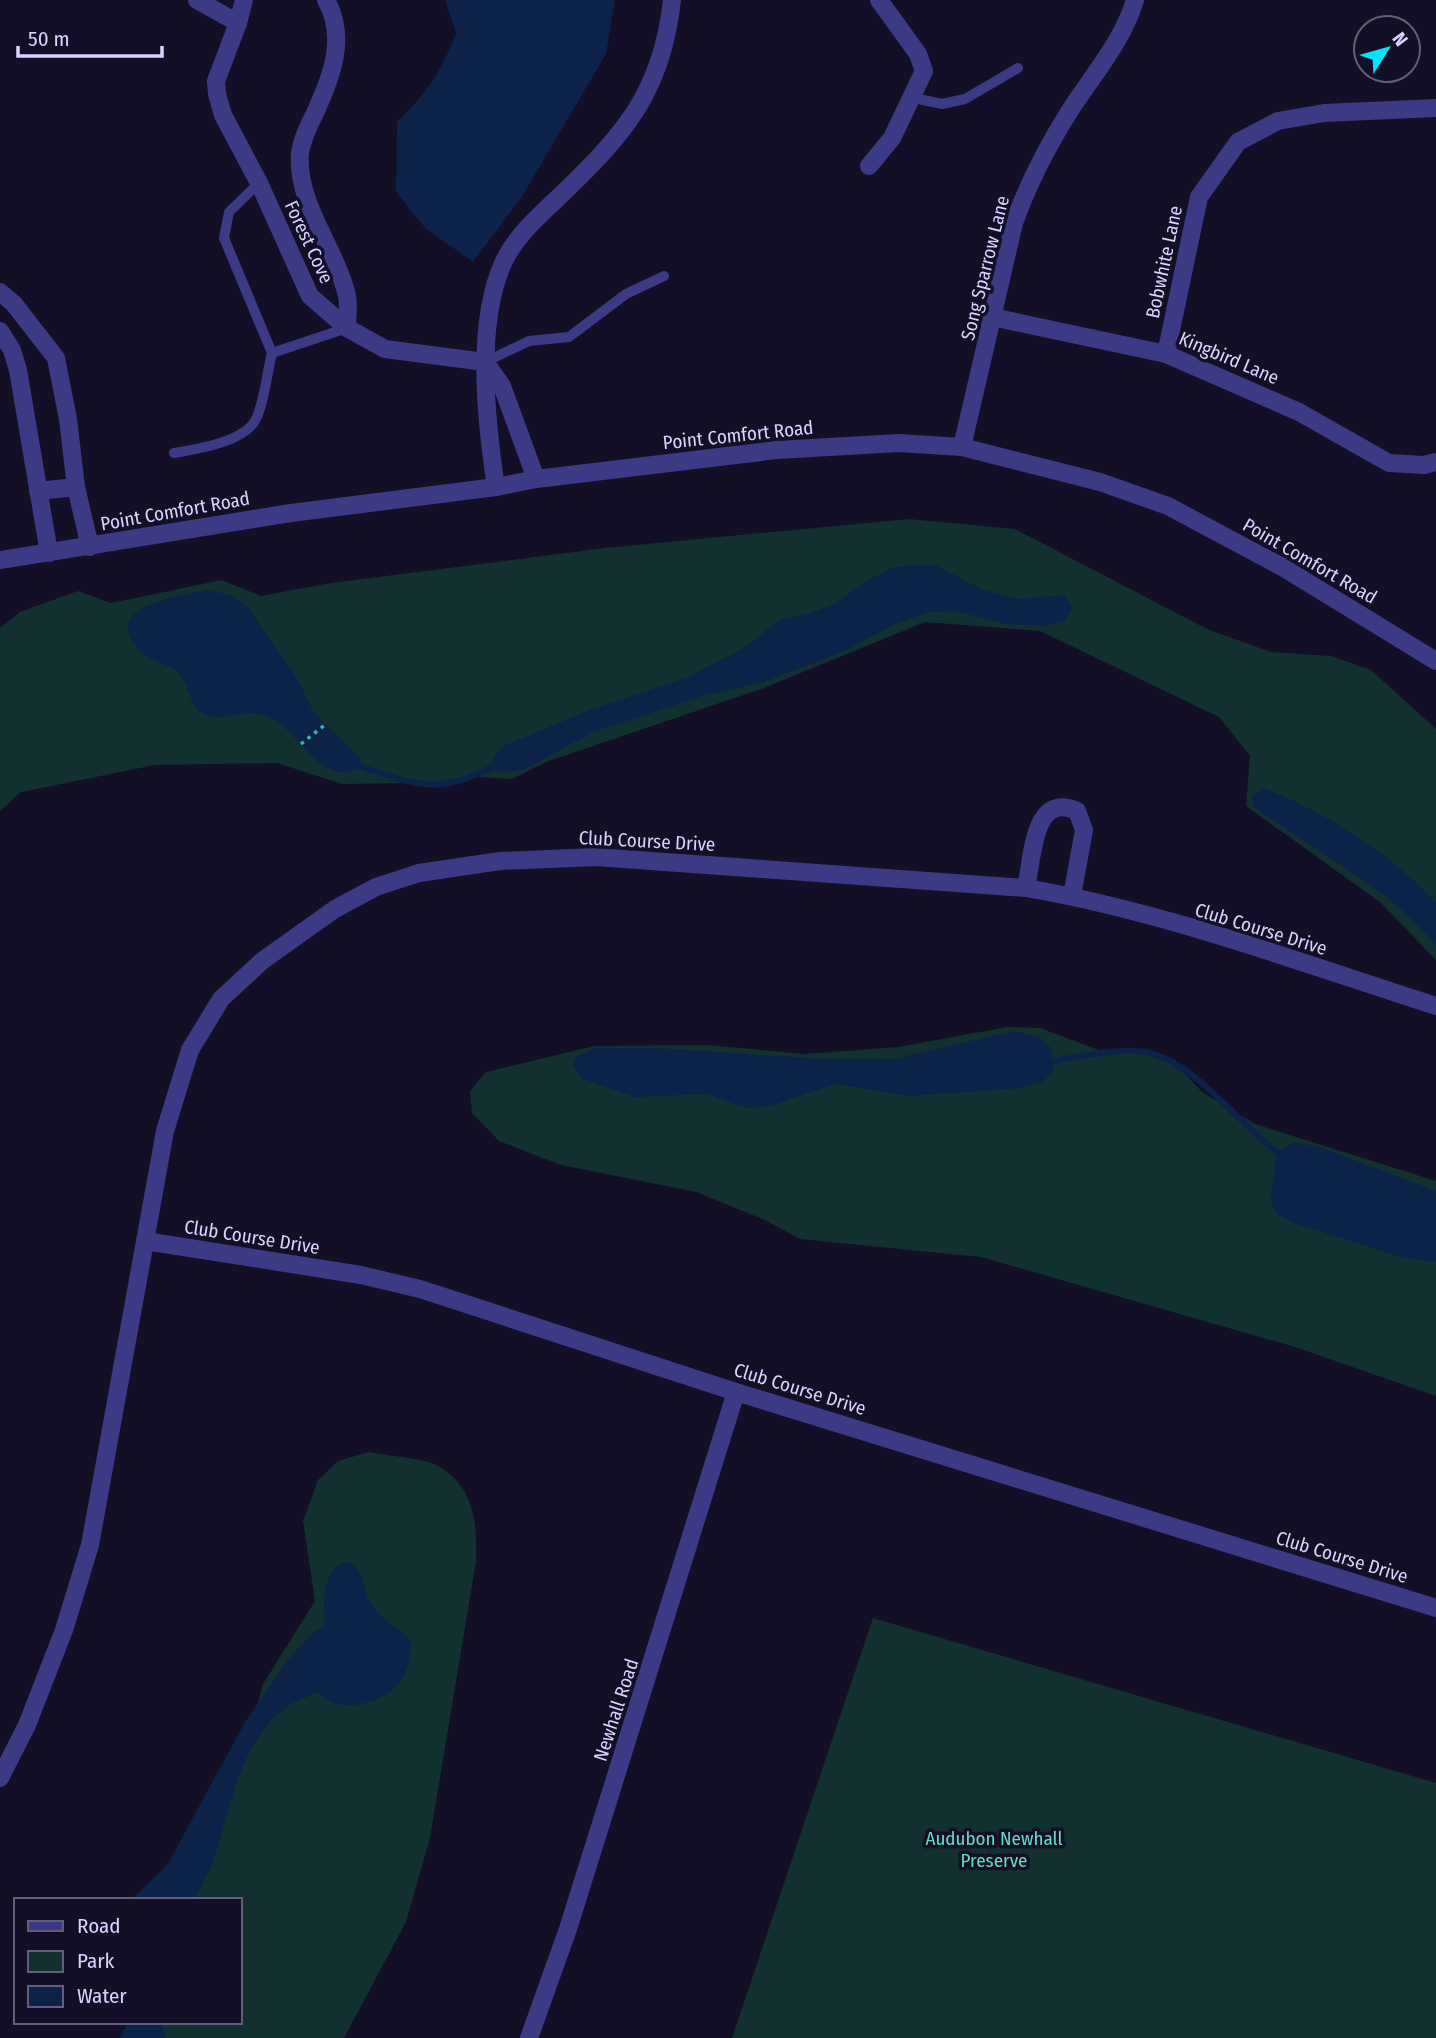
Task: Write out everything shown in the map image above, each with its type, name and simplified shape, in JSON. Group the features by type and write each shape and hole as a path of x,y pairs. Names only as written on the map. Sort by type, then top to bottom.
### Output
{"street":[{"path":"197,0 239,23"},
{"name":"Forest Cove","path":"244,0 239,23 216,80 217,94 223,115 259,183 310,296 347,328 385,349 485,362"},
{"path":"326,0 337,24 337,44 332,73 304,137 300,164 315,217 347,298 347,328"},
{"path":"496,487 489,444 485,362 496,284 504,261 529,227 614,143 632,121 666,44 672,0"},
{"path":"869,166 892,138 925,71 918,54 879,0"},
{"name":"Song Sparrow Lane","path":"962,447 1022,200 1068,113 1119,37 1135,0"},
{"name":"Bobwhite Lane","path":"1167,354 1199,197 1238,142 1278,121 1324,113 1436,108"},
{"path":"0,292 40,335 58,368 76,487 90,547"},
{"name":"Kingbird Lane","path":"992,317 1167,354 1299,412 1389,463 1424,466 1436,462"},
{"path":"0,331 12,350 50,553"},
{"path":"12,350 40,335"},
{"path":"485,362 502,386 536,479"},
{"name":"Point Comfort Road","path":"0,559 90,547 291,513 496,487 536,479 777,450 899,443 962,447 1100,482 1168,506 1284,568 1436,661"},
{"path":"38,491 76,487"},
{"path":"1026,888 1042,816 1054,806 1065,806 1077,811 1084,830 1072,896"},
{"name":"Club Course Drive","path":"0,1778 27,1725 64,1630 90,1545 164,1130 190,1050 222,999 262,961 335,909 376,887 419,873 500,861 596,857 1026,888 1072,896 1230,940 1436,1006"},
{"name":"Club Course Drive","path":"145,1241 361,1275 419,1289 736,1392 1436,1608"},
{"name":"Newhall Road","path":"529,2038 572,1916 736,1392"}],"lane":[{"path":"914,98 942,104 965,99 1018,68"},
{"path":"174,453 215,445 240,433 257,419 272,353 225,238 229,212 259,183"},
{"path":"485,362 529,341 569,337 626,294 664,276"},
{"path":"272,353 347,328"}],"path":[{"path":"301,744 326,724"}],"green space":[{"path":"909,519 1015,529 1207,629 1271,652 1331,656 1371,670 1436,729 1436,960 1380,902 1246,806 1250,756 1219,717 1040,631 925,622 764,688 546,762 512,779 474,777 438,786 408,783 342,784 277,763 155,765 21,792 0,811 0,628 20,612 78,591 111,603 222,580 261,596 331,583 605,548"},
{"path":"1007,1027 1040,1028 1107,1053 1149,1052 1177,1065 1202,1092 1255,1124 1436,1181 1436,1396 1295,1347 981,1257 800,1239 765,1220 696,1192 561,1165 499,1141 472,1113 470,1091 486,1072 594,1046 709,1045 805,1054 898,1047"},
{"path":"369,1452 424,1461 438,1466 460,1484 467,1495 476,1533 476,1561 430,1838 406,1922 344,2038 133,2038 138,2024 242,2024 242,1898 164,1898 252,1725 263,1684 315,1601 303,1521 318,1480 338,1461"},
{"name":"Audubon Newhall Preserve","path":"873,1618 1436,1783 1436,2038 732,2038"}],"water":[{"path":"445,0 615,0 606,54 521,198 473,262 425,228 396,192 397,122 432,81 456,33"},
{"path":"935,565 981,589 1018,599 1065,595 1073,608 1065,621 1045,626 1006,624 956,611 929,612 895,624 845,651 764,682 702,696 593,732 523,770 498,772 493,759 503,746 595,708 688,677 744,648 781,619 810,613 836,603 892,568"},
{"path":"209,590 233,596 250,610 297,678 314,713 359,757 362,767 348,772 325,766 286,729 265,716 246,713 212,717 204,714 195,705 184,680 175,670 146,656 138,649 129,634 129,622 137,612 166,599"},
{"path":"1263,788 1333,822 1399,867 1436,903 1436,945 1417,924 1373,887 1253,806 1252,796"},
{"path":"1015,1031 1039,1037 1052,1049 1053,1070 1044,1081 1021,1088 910,1096 835,1084 771,1106 746,1108 706,1094 635,1097 583,1079 573,1067 576,1057 595,1048 656,1048 823,1059 893,1059"},
{"path":"1294,1142 1319,1147 1436,1191 1436,1262 1404,1258 1294,1223 1276,1214 1270,1199 1277,1152"},
{"path":"349,1562 354,1565 360,1573 373,1607 411,1643 404,1676 388,1693 363,1704 338,1704 327,1700 318,1692 284,1709 265,1729 250,1751 239,1775 207,1877 195,1898 133,1898 167,1865 245,1722 288,1660 313,1632 324,1627 326,1587 333,1570"},
{"path":"127,2024 162,2024 166,2038 120,2038"}],"waterway":[{"path":"362,767 415,783 444,784 460,781 496,765"},
{"path":"1053,1061 1128,1051 1150,1053 1167,1059 1200,1082 1277,1152"}]}
